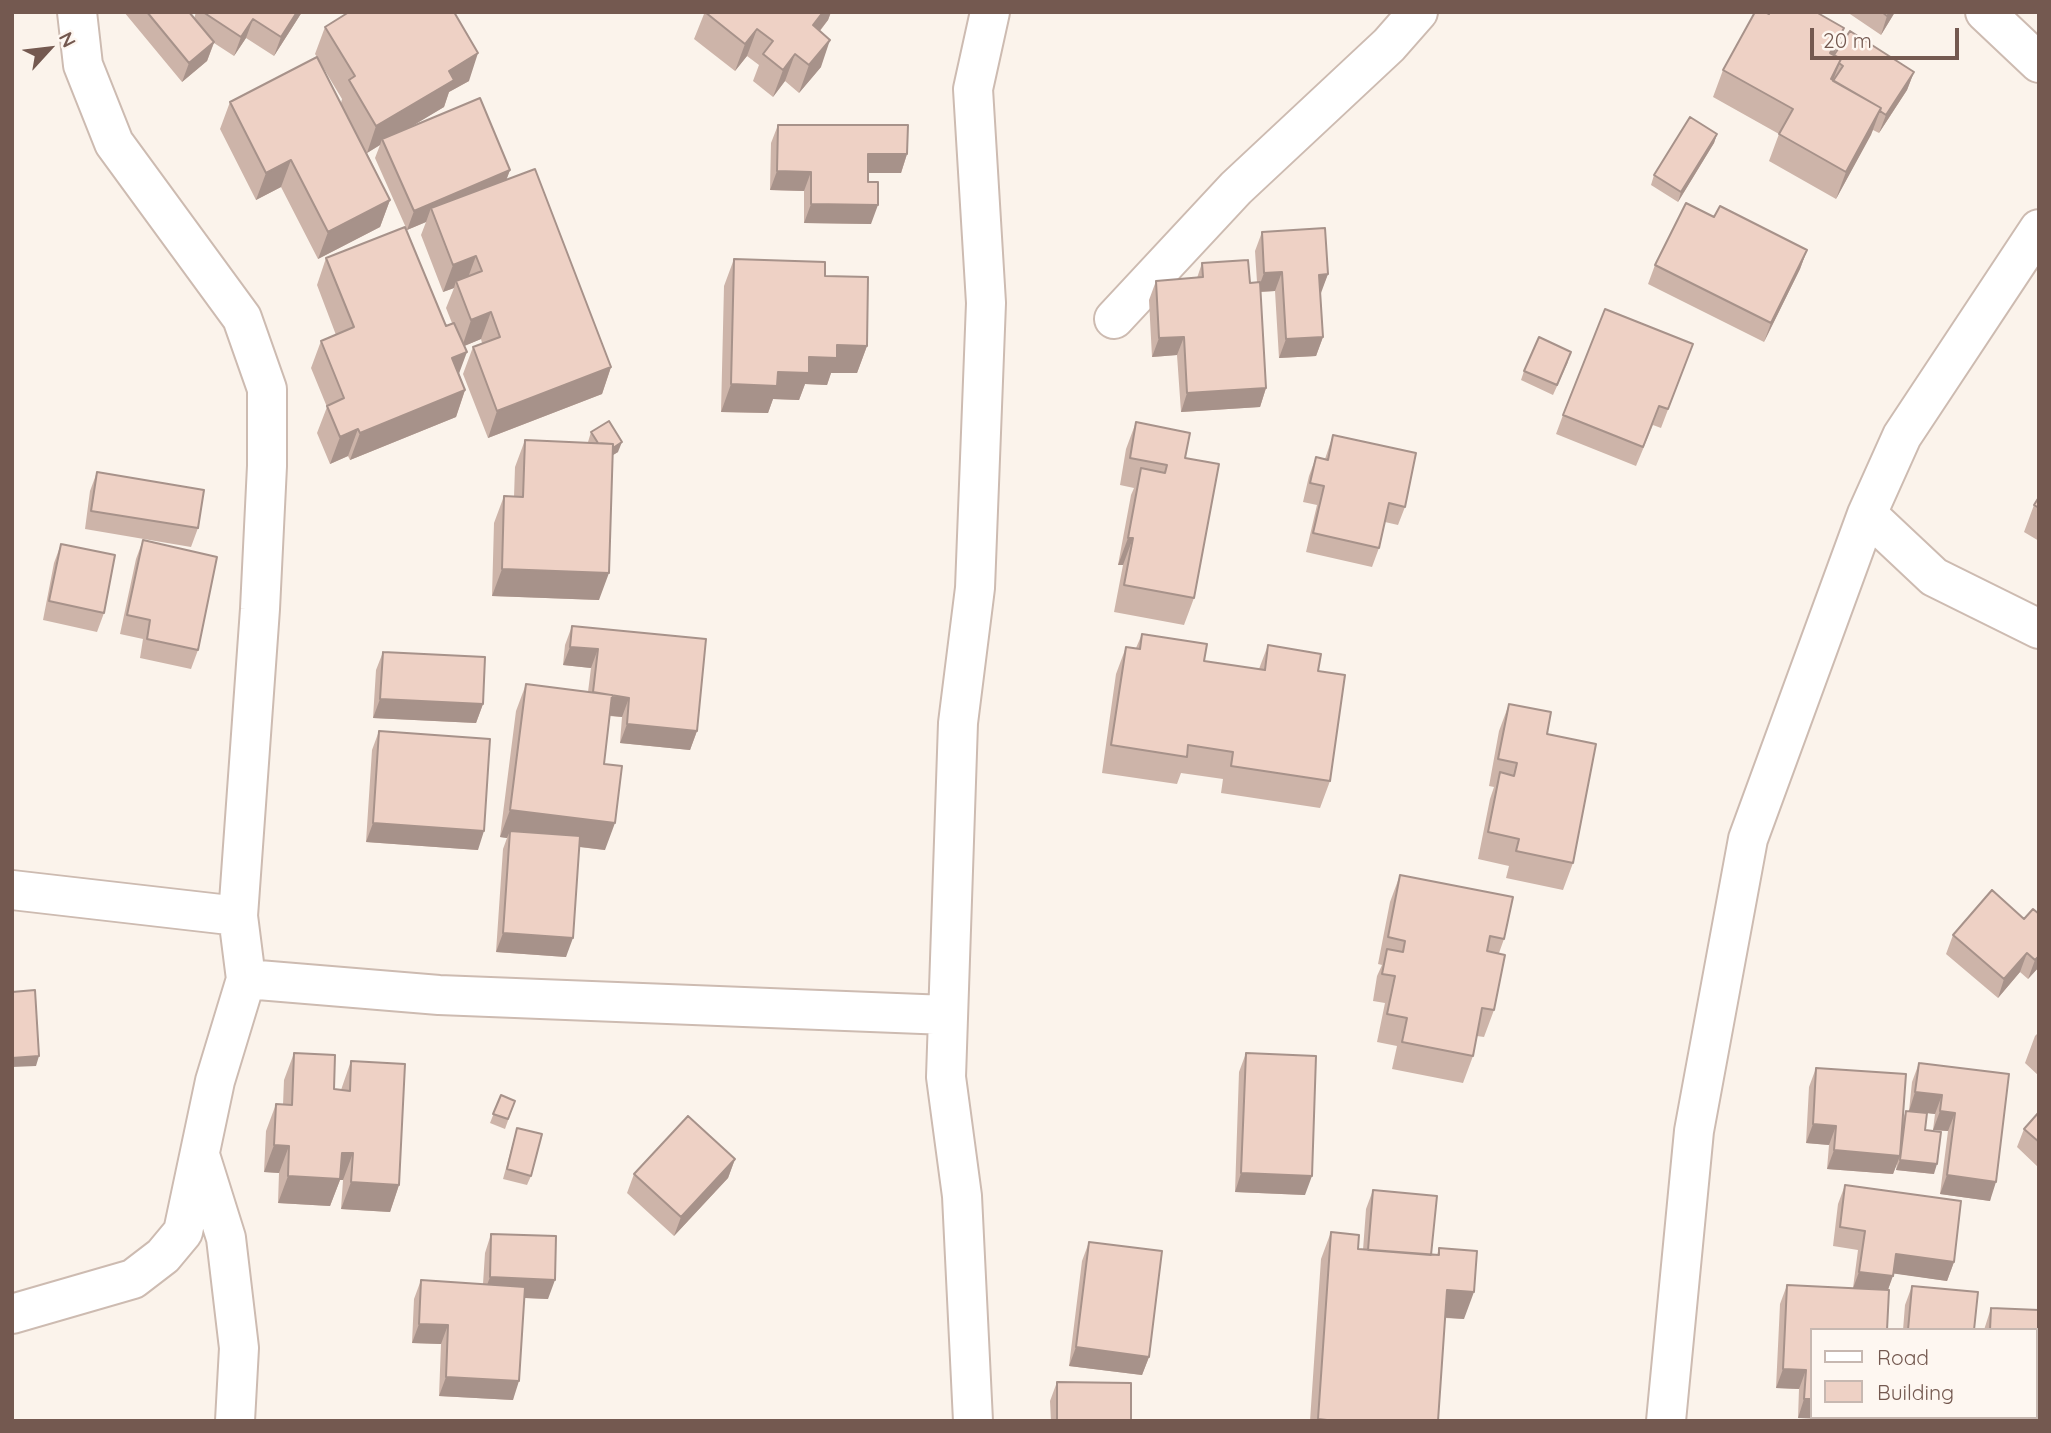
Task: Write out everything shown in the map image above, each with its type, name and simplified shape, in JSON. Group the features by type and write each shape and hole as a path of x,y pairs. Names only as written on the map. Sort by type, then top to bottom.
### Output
{"street":[{"path":"12,1314 132,1279 163,1256 183,1232 215,1081 246,979 238,916 260,609 267,466 267,389 242,318 114,143 83,65 77,12"},
{"path":"973,1421 962,1196 947,1077 947,1015 955,896 958,723 975,588 986,303 973,89 990,12"},
{"path":"1114,319 1236,188 1389,45 1418,12"},
{"path":"1984,12 2039,63"},
{"path":"1666,1421 1694,1131 1748,839 1867,514 1902,436 2039,229"},
{"path":"1867,514 1934,577 2039,629"},
{"path":"12,890 238,916"},
{"path":"246,979 439,995 947,1015"},
{"path":"200,1153 226,1238 239,1348 235,1421"}],"building":[{"path":"147,12 189,12 214,42 189,63"},
{"path":"203,12 297,12 281,37 253,19 241,37"},
{"path":"349,12 454,12 478,53 449,71 454,80 376,126 349,80 355,76 325,27"},
{"path":"705,12 823,12 813,25 830,40 809,65 795,54 783,70 763,54 773,41 757,29 745,44"},
{"path":"1755,12 1816,12 1844,28 1830,53 1841,59 1831,79 1881,108 1846,172 1779,134 1793,109 1723,70"},
{"path":"1850,31 1914,72 1886,115 1880,111 1881,108 1833,81 1843,66 1839,63 1841,59 1834,55"},
{"path":"317,57 390,200 328,232 291,160 266,173 230,102"},
{"path":"480,98 510,170 414,211 382,139"},
{"path":"1690,117 1717,134 1681,192 1654,175"},
{"path":"778,125 908,125 907,154 868,154 868,182 878,182 878,205 811,204 811,172 777,171"},
{"path":"535,169 611,367 497,411 473,347 500,337 491,312 471,320 456,281 482,271 476,256 453,265 431,208"},
{"path":"1686,203 1714,217 1720,206 1807,250 1771,323 1655,265"},
{"path":"405,227 446,326 454,323 467,352 452,358 465,390 360,433 358,429 340,437 327,406 344,398 321,341 354,327 326,258"},
{"path":"1325,228 1328,274 1319,275 1323,337 1286,339 1282,272 1264,273 1262,232"},
{"path":"734,259 825,262 825,276 868,277 867,346 837,345 837,358 809,357 809,373 778,372 777,386 731,384"},
{"path":"1248,260 1250,283 1260,282 1266,388 1187,393 1184,337 1159,338 1156,281 1203,277 1202,263"},
{"path":"1605,309 1693,344 1668,409 1659,406 1643,447 1563,415"},
{"path":"1539,337 1571,352 1557,385 1524,371"},
{"path":"609,421 622,442 613,448 613,444 598,443 591,432"},
{"path":"1136,422 1190,433 1185,458 1219,464 1194,598 1124,585 1133,538 1128,538 1141,468 1165,473 1167,465 1130,458"},
{"path":"1333,435 1416,453 1405,507 1389,503 1379,548 1313,533 1324,486 1310,483 1316,457 1328,460"},
{"path":"525,440 613,444 609,573 502,569 504,496 523,497"},
{"path":"97,472 204,490 198,528 91,511"},
{"path":"143,540 217,557 198,650 147,639 150,620 127,615"},
{"path":"61,544 115,555 104,613 49,601"},
{"path":"572,626 706,639 697,731 627,724 629,698 593,692 598,649 570,647"},
{"path":"1142,634 1207,644 1204,661 1265,670 1268,645 1321,654 1318,671 1345,675 1330,781 1231,766 1233,752 1188,745 1187,757 1111,745 1126,647 1140,649"},
{"path":"383,652 485,657 483,704 380,699"},
{"path":"526,684 612,695 604,764 622,766 615,823 510,810"},
{"path":"1509,704 1551,712 1547,734 1596,744 1573,863 1516,851 1519,839 1488,832 1500,772 1514,776 1517,763 1498,759"},
{"path":"379,731 490,739 484,831 373,823"},
{"path":"510,831 580,836 573,938 503,933"},
{"path":"1400,875 1513,897 1504,939 1490,936 1487,951 1505,955 1494,1010 1482,1008 1473,1056 1402,1042 1407,1018 1387,1014 1395,976 1382,974 1387,949 1403,952 1405,941 1388,937"},
{"path":"1992,890 2024,919 2033,909 2039,914 2039,956 2035,960 2027,953 2004,979 1953,935"},
{"path":"35,990 39,1056 12,1058 12,992"},
{"path":"294,1053 335,1055 334,1089 350,1091 351,1061 405,1064 399,1185 351,1182 353,1153 342,1153 340,1179 288,1176 289,1146 274,1145 276,1104 292,1105"},
{"path":"1246,1053 1316,1056 1312,1176 1241,1173"},
{"path":"1919,1063 2009,1074 1996,1182 1947,1175 1955,1113 1940,1111 1942,1095 1915,1092"},
{"path":"1816,1068 1906,1074 1900,1156 1834,1150 1836,1126 1813,1124"},
{"path":"501,1095 515,1101 508,1119 493,1114"},
{"path":"1906,1111 1927,1113 1925,1130 1941,1132 1937,1164 1900,1160"},
{"path":"2039,1112 2039,1142 2024,1129"},
{"path":"688,1116 735,1159 681,1217 634,1174"},
{"path":"517,1128 542,1134 531,1176 507,1169"},
{"path":"1845,1185 1961,1201 1954,1262 1896,1254 1893,1276 1859,1272 1865,1231 1840,1227"},
{"path":"1373,1190 1437,1196 1431,1255 1368,1250"},
{"path":"1331,1232 1359,1235 1358,1249 1439,1255 1439,1248 1477,1251 1474,1292 1447,1290 1438,1421 1318,1419"},
{"path":"491,1234 556,1236 555,1280 490,1277"},
{"path":"1089,1242 1162,1251 1149,1357 1076,1347"},
{"path":"421,1280 525,1287 519,1381 446,1377 448,1325 419,1324"},
{"path":"1787,1285 1889,1290 1887,1328 1810,1328 1810,1399 1804,1399 1806,1370 1783,1369"},
{"path":"1912,1286 1978,1292 1974,1328 1908,1328"},
{"path":"1991,1308 2039,1310 2039,1413 2037,1328 1990,1328"},
{"path":"1057,1382 1131,1383 1131,1421 1057,1421"},
{"path":"1836,1419 1902,1419 1902,1421"},
{"path":"2016,1419 2039,1420 2039,1421"}]}
